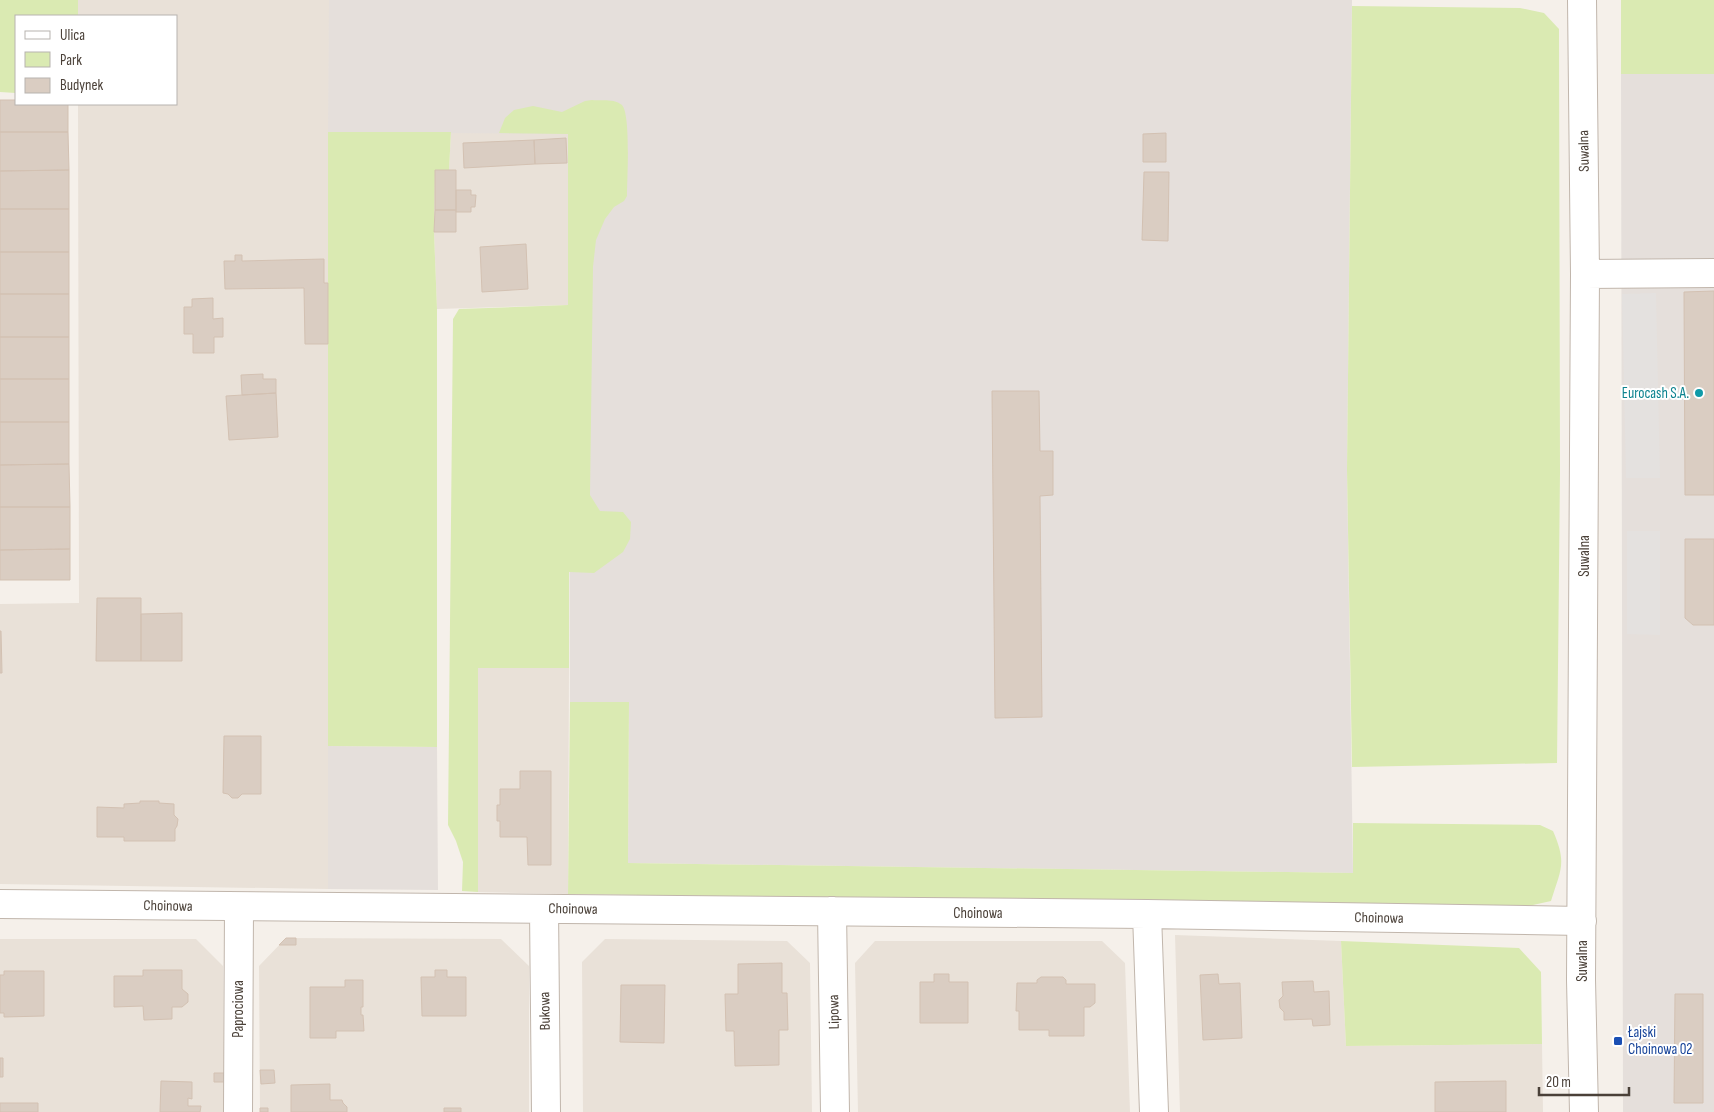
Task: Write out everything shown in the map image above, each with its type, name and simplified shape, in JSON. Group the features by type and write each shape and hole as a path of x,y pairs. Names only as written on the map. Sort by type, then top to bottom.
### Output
{"street":[{"name":"Suwalna","path":"1582,0 1585,274 1582,921 1584,1112"},
{"path":"1585,274 1714,273"},
{"name":"Choinowa","path":"0,904 1147,914 1582,921"},
{"name":"Paprociowa","path":"238,1112 239,907"},
{"name":"Bukowa","path":"544,909 546,1112"},
{"name":"Lipowa","path":"832,911 835,1112"},
{"path":"1147,914 1154,1112"}],"shaded area":[{"path":"78,0 329,0 328,889 0,884 0,604 79,603 78,105 178,105 178,15 78,15"},
{"path":"329,0 1352,0 1347,470 1353,873 628,863 629,703 570,702 568,134 328,132"},
{"path":"1621,74 1714,74 1714,1112 1623,1112"},
{"path":"451,132 568,133 569,305 437,309 434,232 435,170 449,170"},
{"path":"1656,293 1660,478 1626,478 1622,294"},
{"path":"1627,531 1660,531 1660,635 1627,634"},
{"path":"478,668 569,668 568,894 478,892"},
{"path":"328,746 437,747 438,890 328,889"},
{"path":"1175,935 1341,941 1346,1046 1542,1044 1543,1112 1180,1112"},
{"path":"286,938 501,939 529,966 529,1112 260,1112 259,966"},
{"path":"0,939 196,939 223,966 224,1112 0,1112"},
{"path":"605,939 787,941 810,963 812,1112 583,1112 582,962"},
{"path":"875,941 1102,941 1125,963 1130,1112 858,1112 855,963"}],"green space":[{"path":"0,0 78,0 78,15 15,15 15,93 0,92"},
{"path":"1621,0 1714,0 1714,74 1621,74"},
{"path":"1352,6 1520,8 1544,13 1559,29 1560,472 1557,763 1352,767 1347,470"},
{"path":"585,101 611,101 622,105 627,121 628,148 627,196 624,201 614,207 605,219 596,240 593,267 590,495 600,511 623,512 631,522 630,539 623,552 594,573 569,572 569,668 478,668 478,892 462,891 463,862 448,825 453,319 459,309 568,305 568,134 499,133 505,118 514,110 533,106 562,112"},
{"path":"328,132 451,132 449,170 435,170 434,232 437,309 437,747 328,746"},
{"path":"570,702 629,702 628,863 1353,873 1353,823 1540,825 1553,831 1560,851 1560,873 1551,901 1524,907 568,894"},
{"path":"1341,941 1519,948 1541,972 1542,1044 1346,1046"}],"building":[{"path":"0,100 15,100 15,105 68,105 68,132 0,132"},
{"path":"0,132 68,132 69,170 0,171"},
{"path":"1166,133 1166,162 1143,162 1143,134"},
{"path":"566,138 567,163 535,164 534,140"},
{"path":"534,140 535,164 464,168 463,143"},
{"path":"69,170 69,209 0,209 0,171"},
{"path":"435,170 456,170 456,210 435,210"},
{"path":"1144,172 1169,172 1168,241 1142,240"},
{"path":"456,190 471,190 471,195 476,195 475,207 471,207 471,212 456,212"},
{"path":"0,209 69,209 69,252 0,252"},
{"path":"435,210 456,210 456,232 434,232"},
{"path":"526,244 528,289 482,292 480,247"},
{"path":"0,252 69,252 69,294 0,294"},
{"path":"235,255 242,255 242,261 324,259 324,283 328,283 328,344 305,344 304,288 225,289 224,261 235,261"},
{"name":"Eurocash S.A.","path":"1714,291 1714,495 1685,495 1684,292"},
{"path":"0,294 69,294 69,337 0,337"},
{"path":"213,298 213,319 223,318 223,337 214,337 214,353 193,353 193,334 184,334 184,307 192,307 192,299"},
{"path":"0,337 69,337 69,379 0,379"},
{"path":"263,374 263,379 276,379 276,393 242,395 241,375"},
{"path":"0,379 69,379 69,422 0,422"},
{"path":"992,391 1039,391 1040,451 1053,451 1053,495 1040,496 1042,717 995,718"},
{"path":"276,393 278,437 229,440 226,396"},
{"path":"0,422 69,422 69,464 0,465"},
{"path":"69,464 70,507 0,507 0,465"},
{"path":"0,507 70,507 70,549 0,550"},
{"path":"1685,539 1714,539 1714,625 1693,625 1685,618"},
{"path":"70,549 70,580 0,580 0,550"},
{"path":"97,598 141,598 141,661 96,661"},
{"path":"182,613 182,661 141,661 141,614"},
{"path":"1,631 2,673 0,673"},
{"path":"224,736 261,736 261,794 242,794 238,798 232,798 228,794 223,793"},
{"path":"520,771 551,771 551,865 528,865 527,837 500,837 497,805 500,805 500,789 520,789"},
{"path":"140,801 159,801 159,803 174,804 174,815 178,819 175,829 175,841 124,841 124,837 97,837 97,807 124,808 124,804 140,803"},
{"path":"286,938 296,938 296,945 279,945"},
{"path":"782,963 782,993 787,993 788,1030 779,1030 779,1065 735,1066 734,1031 726,1031 725,994 738,994 738,964"},
{"path":"143,970 182,970 182,989 188,994 188,1002 182,1007 172,1007 172,1019 144,1020 143,1006 114,1007 114,976 143,976"},
{"path":"435,970 447,970 447,977 466,977 466,1016 422,1016 421,977 435,977"},
{"path":"4,971 44,971 44,1016 4,1017 4,1013 0,1013 0,975 4,975"},
{"path":"934,974 949,974 949,982 968,982 968,1023 920,1023 920,982 934,982"},
{"path":"1218,974 1219,984 1240,983 1242,1038 1203,1040 1200,975"},
{"path":"1041,977 1063,977 1066,980 1066,984 1095,984 1095,1003 1090,1007 1084,1007 1084,1036 1049,1036 1049,1030 1019,1030 1019,1011 1016,1011 1017,983 1037,983 1037,980"},
{"path":"345,980 363,980 363,1007 361,1007 361,1015 363,1015 364,1031 336,1031 336,1038 310,1038 310,987 345,987"},
{"path":"1313,981 1314,992 1329,991 1330,1025 1313,1026 1312,1019 1284,1020 1284,1012 1280,1008 1279,1000 1283,996 1282,982"},
{"path":"621,985 665,985 664,1043 620,1042"},
{"path":"1675,994 1703,994 1703,1103 1674,1103"},
{"path":"0,1058 3,1058 3,1077 0,1077"},
{"path":"260,1070 274,1070 275,1083 261,1084"},
{"path":"214,1073 224,1073 224,1082 214,1082"},
{"path":"161,1081 192,1082 192,1099 188,1098 188,1106 201,1106 200,1112 160,1112"},
{"path":"1506,1081 1506,1112 1435,1112 1435,1082"},
{"path":"330,1084 330,1100 342,1100 347,1107 347,1112 291,1112 291,1085"},
{"path":"0,1103 38,1103 38,1112 0,1112"},
{"path":"260,1108 268,1108 268,1112 260,1112"},
{"path":"444,1108 461,1108 461,1112 444,1112"}],"place":[{"name":"Eurocash S.A.","path":"1699,393"},
{"name":"Łajski Choinowa 02","path":"1618,1041"}]}
